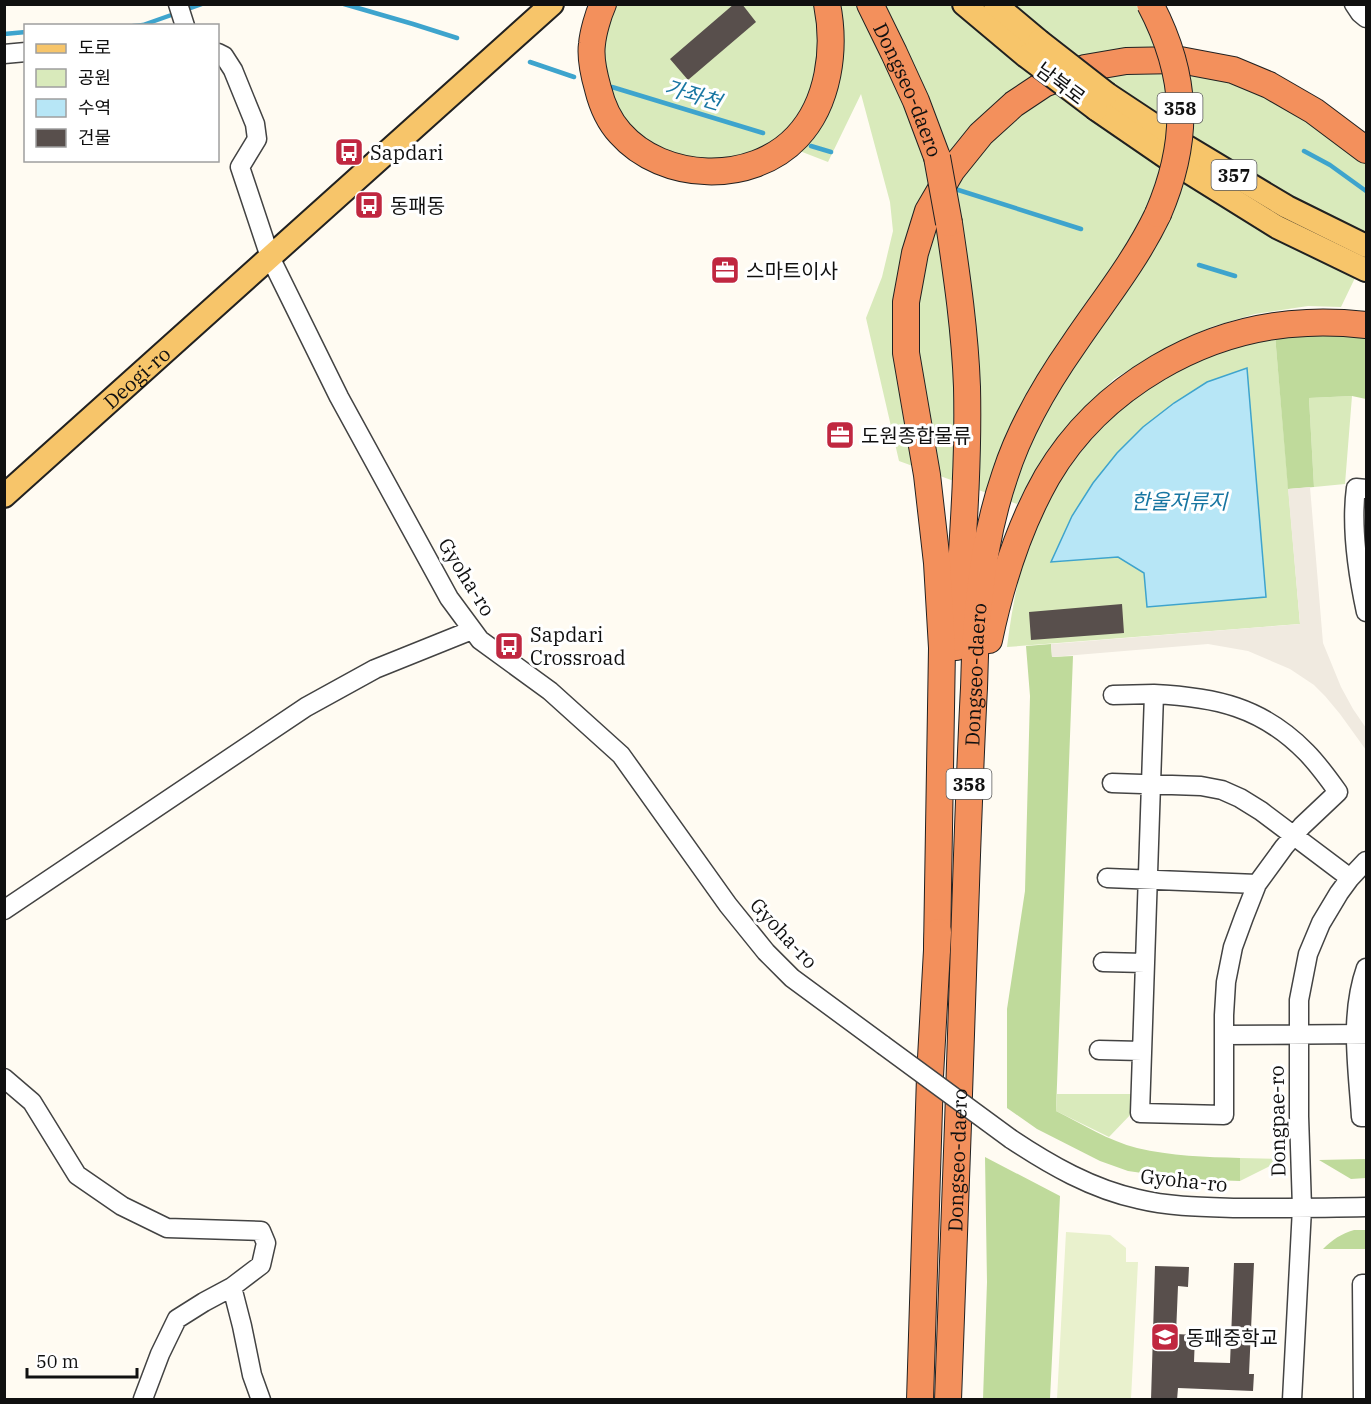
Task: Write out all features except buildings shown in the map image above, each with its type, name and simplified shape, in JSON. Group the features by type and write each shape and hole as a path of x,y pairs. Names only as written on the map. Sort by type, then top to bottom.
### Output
{"highway":[{"path":"603,4 592,44 594,76 603,107 620,133 642,152 669,165 700,172 729,170 755,164 777,154 796,139 810,121 821,97 831,46 827,4"},
{"name":"Dongseo-daero","path":"870,4 916,101 936,158 949,223 963,332 967,385 965,498 930,1076 920,1400"},
{"name":"Dongseo-daero","path":"950,1400 969,792 978,605 985,552 998,496 1026,422 1073,344 1133,261 1169,190 1179,147 1180,95 1169,45 1150,4"},
{"path":"937,949 942,648 937,563 927,475 906,352 906,302 915,253 928,211 952,170 981,134 1014,104 1044,84 1085,68 1126,61 1180,60 1233,70 1269,86 1314,111 1366,150"},
{"path":"969,792 985,660 996,606 1009,561 1034,501 1053,468 1081,429 1141,378 1188,352 1214,342 1242,333 1296,324 1366,325"}],"main road":[{"name":"Deogi-ro","path":"4,496 552,4"},
{"name":"357","path":"964,4 1032,48"},
{"name":"357","path":"995,4 1032,48"},
{"name":"남북로","path":"1032,48 1101,101"},
{"name":"357","path":"1101,101 1186,147 1287,207 1366,246"},
{"name":"357","path":"1101,101 1179,166 1277,227 1366,270"}],"street":[{"path":"1354,4 1366,18"},
{"path":"4,54 24,52"},
{"name":"Gyoha-ro","path":"219,54 224,56 233,70 255,124 257,139 240,167 270,257 339,397 449,598 480,640 550,691 621,755 728,905 766,952 792,978 1011,1139 1065,1172 1104,1189 1138,1199 1173,1205 1366,1207"},
{"path":"1366,489 1356,488 1353,506 1366,612"},
{"path":"4,910 306,707 375,669 472,630"},
{"path":"1113,695 1154,694 1176,695 1209,700 1252,713 1289,736 1307,753 1338,792 1302,826 1257,884 1233,947 1227,982 1224,1035 1224,1115 1140,1113 1154,694"},
{"path":"1112,783 1201,786 1222,790 1247,802 1350,878"},
{"name":"Dongpae-ro","path":"1292,1400 1302,1208 1299,1000 1308,954 1314,937 1329,907 1350,878 1366,861"},
{"path":"1107,878 1257,884"},
{"path":"1103,962 1145,963"},
{"path":"1366,968 1359,996 1361,1117 1366,1117"},
{"path":"1224,1035 1361,1034"},
{"path":"1099,1050 1142,1051"},
{"path":"4,1078 32,1102 77,1175 122,1206 167,1228 261,1232 266,1243 261,1265 232,1287 177,1319 160,1354 143,1399"},
{"path":"1363,1400 1362,1284 1366,1284"},
{"path":"232,1287 252,1375 261,1400"}],"green space":[{"path":"610,5 1136,5 1140,12 1223,80 1262,94 1305,117 1366,164 1366,255 1341,307 1308,306 1255,314 1211,327 1160,351 1114,379 1074,419 1040,462 1017,504 899,461 866,318 882,277 893,231 890,202 861,94 828,162 774,141 753,152 729,159 699,161 671,154 648,143 628,128 611,103 600,47"},
{"path":"1315,332 1366,337 1366,399 1352,396 1309,398 1314,487 1288,489 1275,335"},
{"path":"1275,335 1300,624 1007,647 1019,576 1039,519 1056,487 1101,429 1157,382 1189,363 1228,347"},
{"path":"1352,396 1345,484 1314,487 1309,398"},
{"path":"1051,644 1052,657 1073,656 1056,1111 1106,1137 1137,1148 1201,1157 1240,1158 1240,1181 1184,1179 1128,1171 1100,1161 1037,1129 1007,1108 1007,1009 1025,891 1030,696 1026,646"},
{"path":"1057,1094 1134,1094 1133,1112 1109,1137 1056,1111"},
{"path":"985,1157 1060,1196 1050,1399 983,1399 987,1282"},
{"path":"1240,1158 1284,1159 1240,1181"},
{"path":"1366,1159 1366,1178 1351,1179 1319,1160"},
{"path":"1354,1230 1366,1230 1366,1249 1323,1249 1337,1237"},
{"path":"1066,1232 1110,1235 1126,1248 1126,1262 1138,1262 1131,1399 1057,1399"}],"shaded area":[{"path":"1310,487 1323,643 1341,687 1366,728 1366,750 1340,714 1314,685 1290,669 1248,651 1208,644 1052,657 1051,644 1300,624 1288,489"}],"water":[{"name":"한울저류지","path":"1247,368 1266,597 1147,607 1144,573 1118,557 1051,562 1072,516 1093,483 1117,453 1143,427 1174,403 1207,382"}],"waterway":[{"name":"가좌천","path":"185,10 202,4"},
{"name":"가좌천","path":"344,4 457,38"},
{"name":"가좌천","path":"146,24 177,13"},
{"name":"가좌천","path":"4,34 24,32"},
{"name":"가좌천","path":"530,62 574,77"},
{"name":"가좌천","path":"612,87 763,133"},
{"name":"가좌천","path":"811,146 831,152"},
{"name":"가좌천","path":"1304,151 1330,165 1366,191"},
{"name":"가좌천","path":"952,188 1081,229"},
{"name":"가좌천","path":"1199,265 1235,276"}],"place":[{"name":"Sapdari","path":"349,152"},
{"name":"동패동","path":"369,205"},
{"name":"스마트이사","path":"725,270"},
{"name":"도원종합물류","path":"840,435"},
{"name":"Sapdari Crossroad","path":"509,646"},
{"name":"동패중학교","path":"1165,1337"}]}
